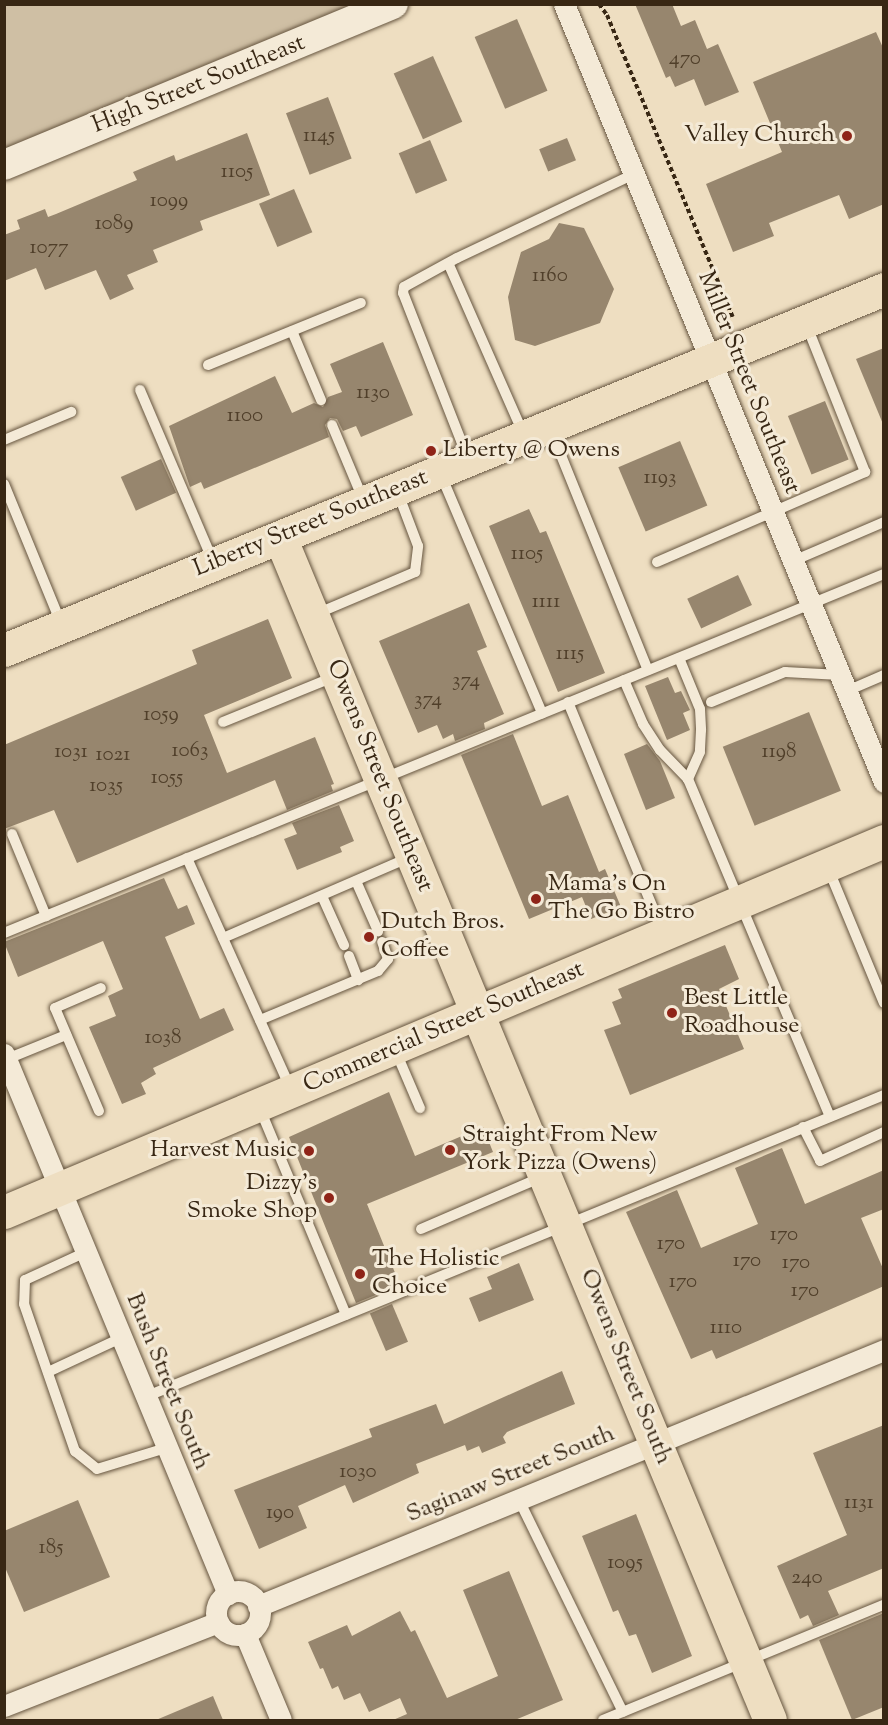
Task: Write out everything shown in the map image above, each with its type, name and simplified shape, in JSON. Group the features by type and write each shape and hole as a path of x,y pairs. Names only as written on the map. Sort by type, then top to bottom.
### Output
{"main road":[{"name":"Liberty Street Southeast","path":"4,650 884,289"},
{"name":"Owens Street Southeast","path":"280,537 478,1014"},
{"name":"Commercial Street Southeast","path":"4,1212 884,841"},
{"name":"Owens Street South","path":"478,1014 770,1720"}],"street":[{"name":"High Street Southeast","path":"4,165 393,4"},
{"name":"Miller Street Southeast","path":"564,4 884,782"},
{"name":"Bush Street South","path":"6,1056 228,1594"},
{"name":"Saginaw Street South","path":"258,1606 884,1350"},
{"path":"228,1594 249,1595 258,1606 256,1626 245,1634 226,1632 218,1622 219,1603 228,1594"},
{"path":"4,1706 218,1622"},
{"path":"245,1634 281,1720"}],"lane":[{"path":"542,713 454,466 403,293 404,287 634,174"},
{"path":"449,265 537,432 648,670"},
{"path":"208,365 361,303"},
{"path":"657,562 866,472 805,322"},
{"path":"292,331 321,400"},
{"path":"140,390 214,564"},
{"path":"4,440 71,412"},
{"path":"332,425 364,502"},
{"path":"4,484 63,626"},
{"path":"313,615 416,572 418,546 397,489"},
{"path":"793,561 884,522"},
{"path":"4,933 884,574"},
{"path":"679,658 700,709 702,730 700,752 688,779"},
{"path":"711,702 786,672 843,683 884,675"},
{"path":"223,722 338,675"},
{"path":"624,680 643,724 660,750 688,779 738,903 830,1116"},
{"path":"568,702 664,935"},
{"path":"12,834 46,916"},
{"path":"224,938 412,856"},
{"path":"187,858 292,1092"},
{"path":"827,865 884,1003"},
{"path":"356,881 378,931"},
{"path":"322,896 358,980"},
{"path":"260,1020 358,980 385,966 388,959 382,942"},
{"path":"99,1111 56,1008 101,988"},
{"path":"6,1056 66,1035"},
{"path":"395,1049 420,1108"},
{"path":"145,1397 830,1116 883,1098"},
{"path":"258,1106 346,1315"},
{"path":"803,1127 819,1161 884,1132"},
{"path":"421,1229 545,1176"},
{"path":"86,1252 25,1280 24,1304 75,1450 97,1468 166,1448"},
{"path":"48,1372 121,1338"},
{"path":"519,1500 623,1712"},
{"path":"603,1720 884,1605"}],"path":[{"path":"599,4 607,15 733,317"}],"shaded area":[{"path":"5,5 355,5 5,149"}],"building":[{"path":"635,4 672,4 681,26 695,20 707,49 718,44 739,92 705,106 694,79 675,87 670,76 666,78"},
{"path":"517,19 547,91 505,109 475,37"},
{"name":"Valley Church","path":"876,32 884,50 884,204 849,219 839,195 769,223 774,236 733,252 706,184 782,152 753,82"},
{"path":"433,56 462,122 423,139 394,73"},
{"path":"328,97 352,159 310,175 286,113"},
{"path":"247,133 270,195 200,221 203,230 153,250 158,262 127,275 134,289 110,300 96,270 45,290 36,268 4,281 4,235 20,229 17,220 45,209 48,217 56,214 137,180 133,172 174,155 176,161"},
{"path":"567,138 576,160 548,171 539,149"},
{"path":"430,140 447,181 416,194 399,153"},
{"path":"294,189 312,232 277,247 259,204"},
{"path":"559,223 584,228 614,289 600,323 535,346 515,340 508,297 521,252 549,239"},
{"path":"383,342 413,415 361,437 356,426 343,431 337,419 330,418 325,425 329,437 204,489 201,482 190,487 169,426 275,376 292,413 314,403 323,407 328,397 342,392 330,364"},
{"path":"884,348 884,423 883,424 856,359"},
{"path":"825,401 849,459 812,474 788,416"},
{"path":"680,441 707,505 646,532 618,467"},
{"path":"161,459 176,493 136,511 121,477"},
{"path":"529,509 540,533 546,531 605,673 558,692 489,526"},
{"path":"738,575 752,605 701,629 687,599"},
{"path":"469,603 487,647 477,651 504,714 484,723 485,729 455,741 453,734 443,739 437,725 418,733 379,641"},
{"path":"268,619 292,678 204,715 227,773 315,737 334,784 331,785 333,791 287,810 275,780 77,863 54,810 4,829 4,745 197,664 192,650"},
{"path":"668,677 675,693 681,691 690,710 683,713 690,730 667,740 645,686"},
{"path":"809,712 841,791 755,826 723,747"},
{"path":"513,734 542,806 568,795 599,872 605,869 621,907 591,919 582,897 529,919 461,755"},
{"path":"647,744 660,761 675,798 646,810 624,754"},
{"path":"339,805 354,841 340,847 342,852 297,870 284,839 297,834 292,823"},
{"path":"164,878 178,909 187,905 195,924 165,937 200,1019 224,1008 234,1030 153,1068 156,1074 141,1083 146,1094 122,1104 89,1027 116,1016 108,996 123,989 103,941 18,977 4,942"},
{"name":"Best Little Roadhouse","path":"725,945 739,979 719,989 744,1049 630,1095 604,1030 621,1024 612,1002 622,998 618,989"},
{"path":"389,1092 415,1156 483,1127 493,1152 367,1204 400,1285 356,1303 289,1137"},
{"path":"782,1148 805,1204 884,1170 884,1209 861,1218 884,1271 884,1286 716,1359 712,1350 691,1359 626,1212 677,1190 701,1248 758,1224 735,1168"},
{"path":"519,1263 534,1300 479,1322 469,1298 492,1289 487,1277"},
{"path":"392,1304 408,1342 386,1351 370,1313"},
{"path":"562,1371 575,1404 507,1432 503,1437 506,1443 482,1453 479,1446 467,1451 465,1445 416,1464 419,1473 353,1503 345,1485 298,1506 307,1528 259,1549 234,1490 372,1437 369,1429 436,1404 444,1424"},
{"path":"884,1425 884,1568 828,1591 839,1615 813,1626 808,1615 800,1619 777,1566 847,1535 813,1453"},
{"path":"78,1500 110,1577 24,1612 4,1565 4,1531"},
{"path":"636,1514 692,1656 652,1673 636,1634 629,1636 618,1610 613,1612 582,1536"},
{"path":"509,1571 563,1700 515,1720 393,1720 407,1714 400,1698 369,1712 360,1693 344,1700 338,1686 332,1689 308,1642 347,1625 352,1636 400,1611 411,1632 415,1630 447,1698 498,1676 463,1590"},
{"path":"884,1613 884,1707 852,1720 819,1640"},
{"path":"213,1696 223,1720 156,1720"}],"place":[{"name":"Valley Church","path":"847,136"},
{"name":"Liberty @ Owens","path":"431,451"},
{"name":"Mama's On The Go Bistro","path":"536,899"},
{"name":"Dutch Bros. Coffee","path":"369,937"},
{"name":"Best Little Roadhouse","path":"672,1013"},
{"name":"Straight From New York Pizza (Owens)","path":"450,1150"},
{"name":"Harvest Music","path":"309,1151"},
{"name":"Dizzy's Smoke Shop","path":"329,1198"},
{"name":"The Holistic Choice","path":"360,1274"}]}
